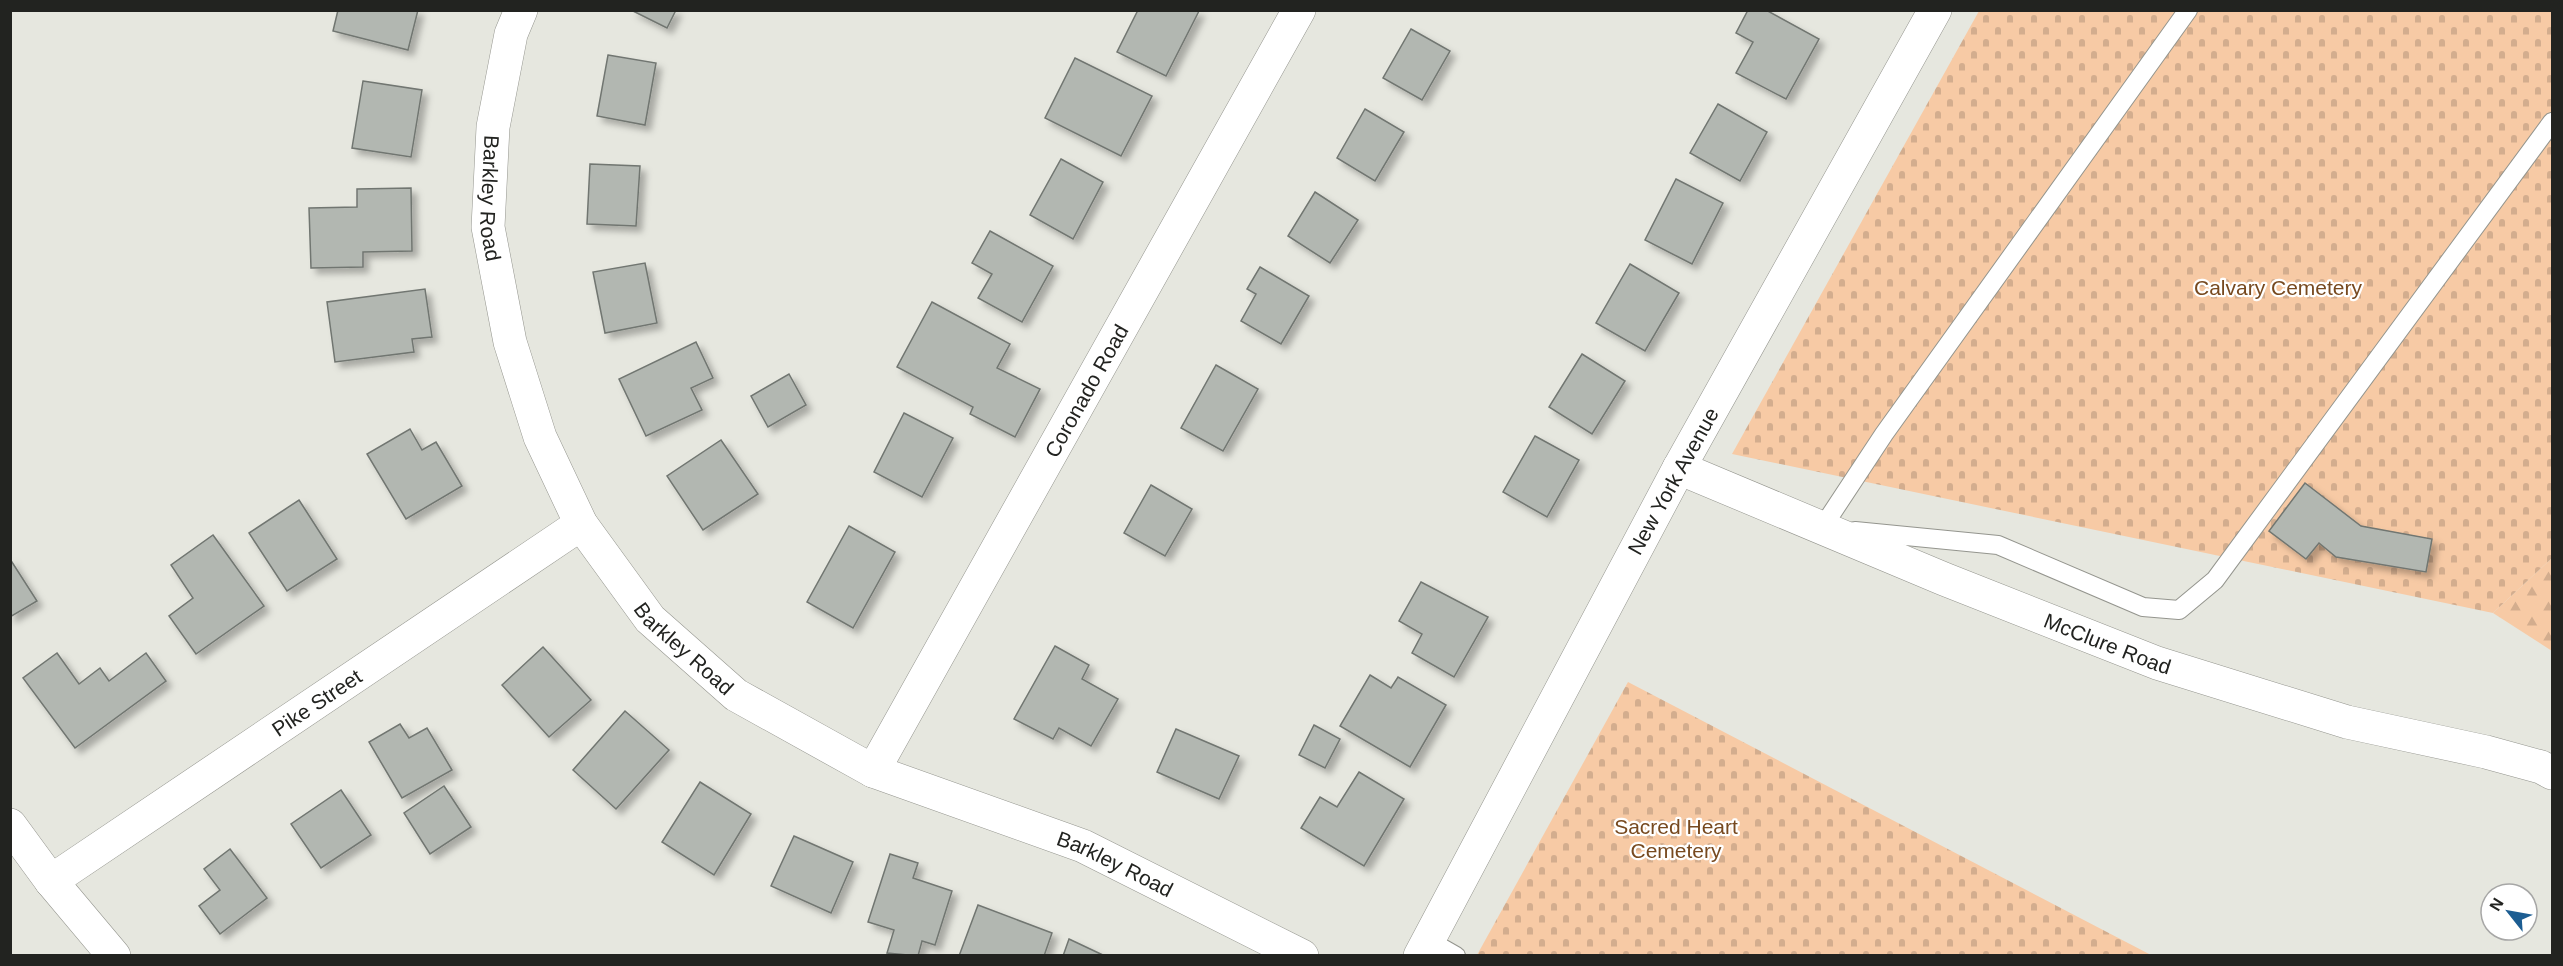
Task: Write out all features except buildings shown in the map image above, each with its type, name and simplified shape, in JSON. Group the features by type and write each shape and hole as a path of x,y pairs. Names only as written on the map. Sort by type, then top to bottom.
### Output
{"street":[{"name":"Barkley Road","path":"521,10 511,34 493,127 488,226 513,352 540,437 581,524 650,619 736,695 873,771 1083,846 1302,956"},
{"name":"Coronado Road","path":"873,771 1299,10"},
{"name":"New York Avenue","path":"1435,950 1679,468 1935,10"},
{"name":"McClure Road","path":"1679,468 2157,663 2347,722 2486,752 2541,767 2553,773"},
{"name":"Pike Street","path":"51,881 581,524"},
{"path":"10,825 51,881 114,956"}],"lane":[{"path":"2188,10 1884,434 1822,528 1998,545 2143,607 2179,610 2215,580 2553,122"}],"green space":[{"name":"Calvary Cemetery","path":"1979,11 2552,11 2552,558 2493,613 1732,454"},
{"path":"2552,558 2552,651 2493,613"},
{"name":"Sacred Heart Cemetery","path":"1628,682 2151,955 1477,955"}]}
